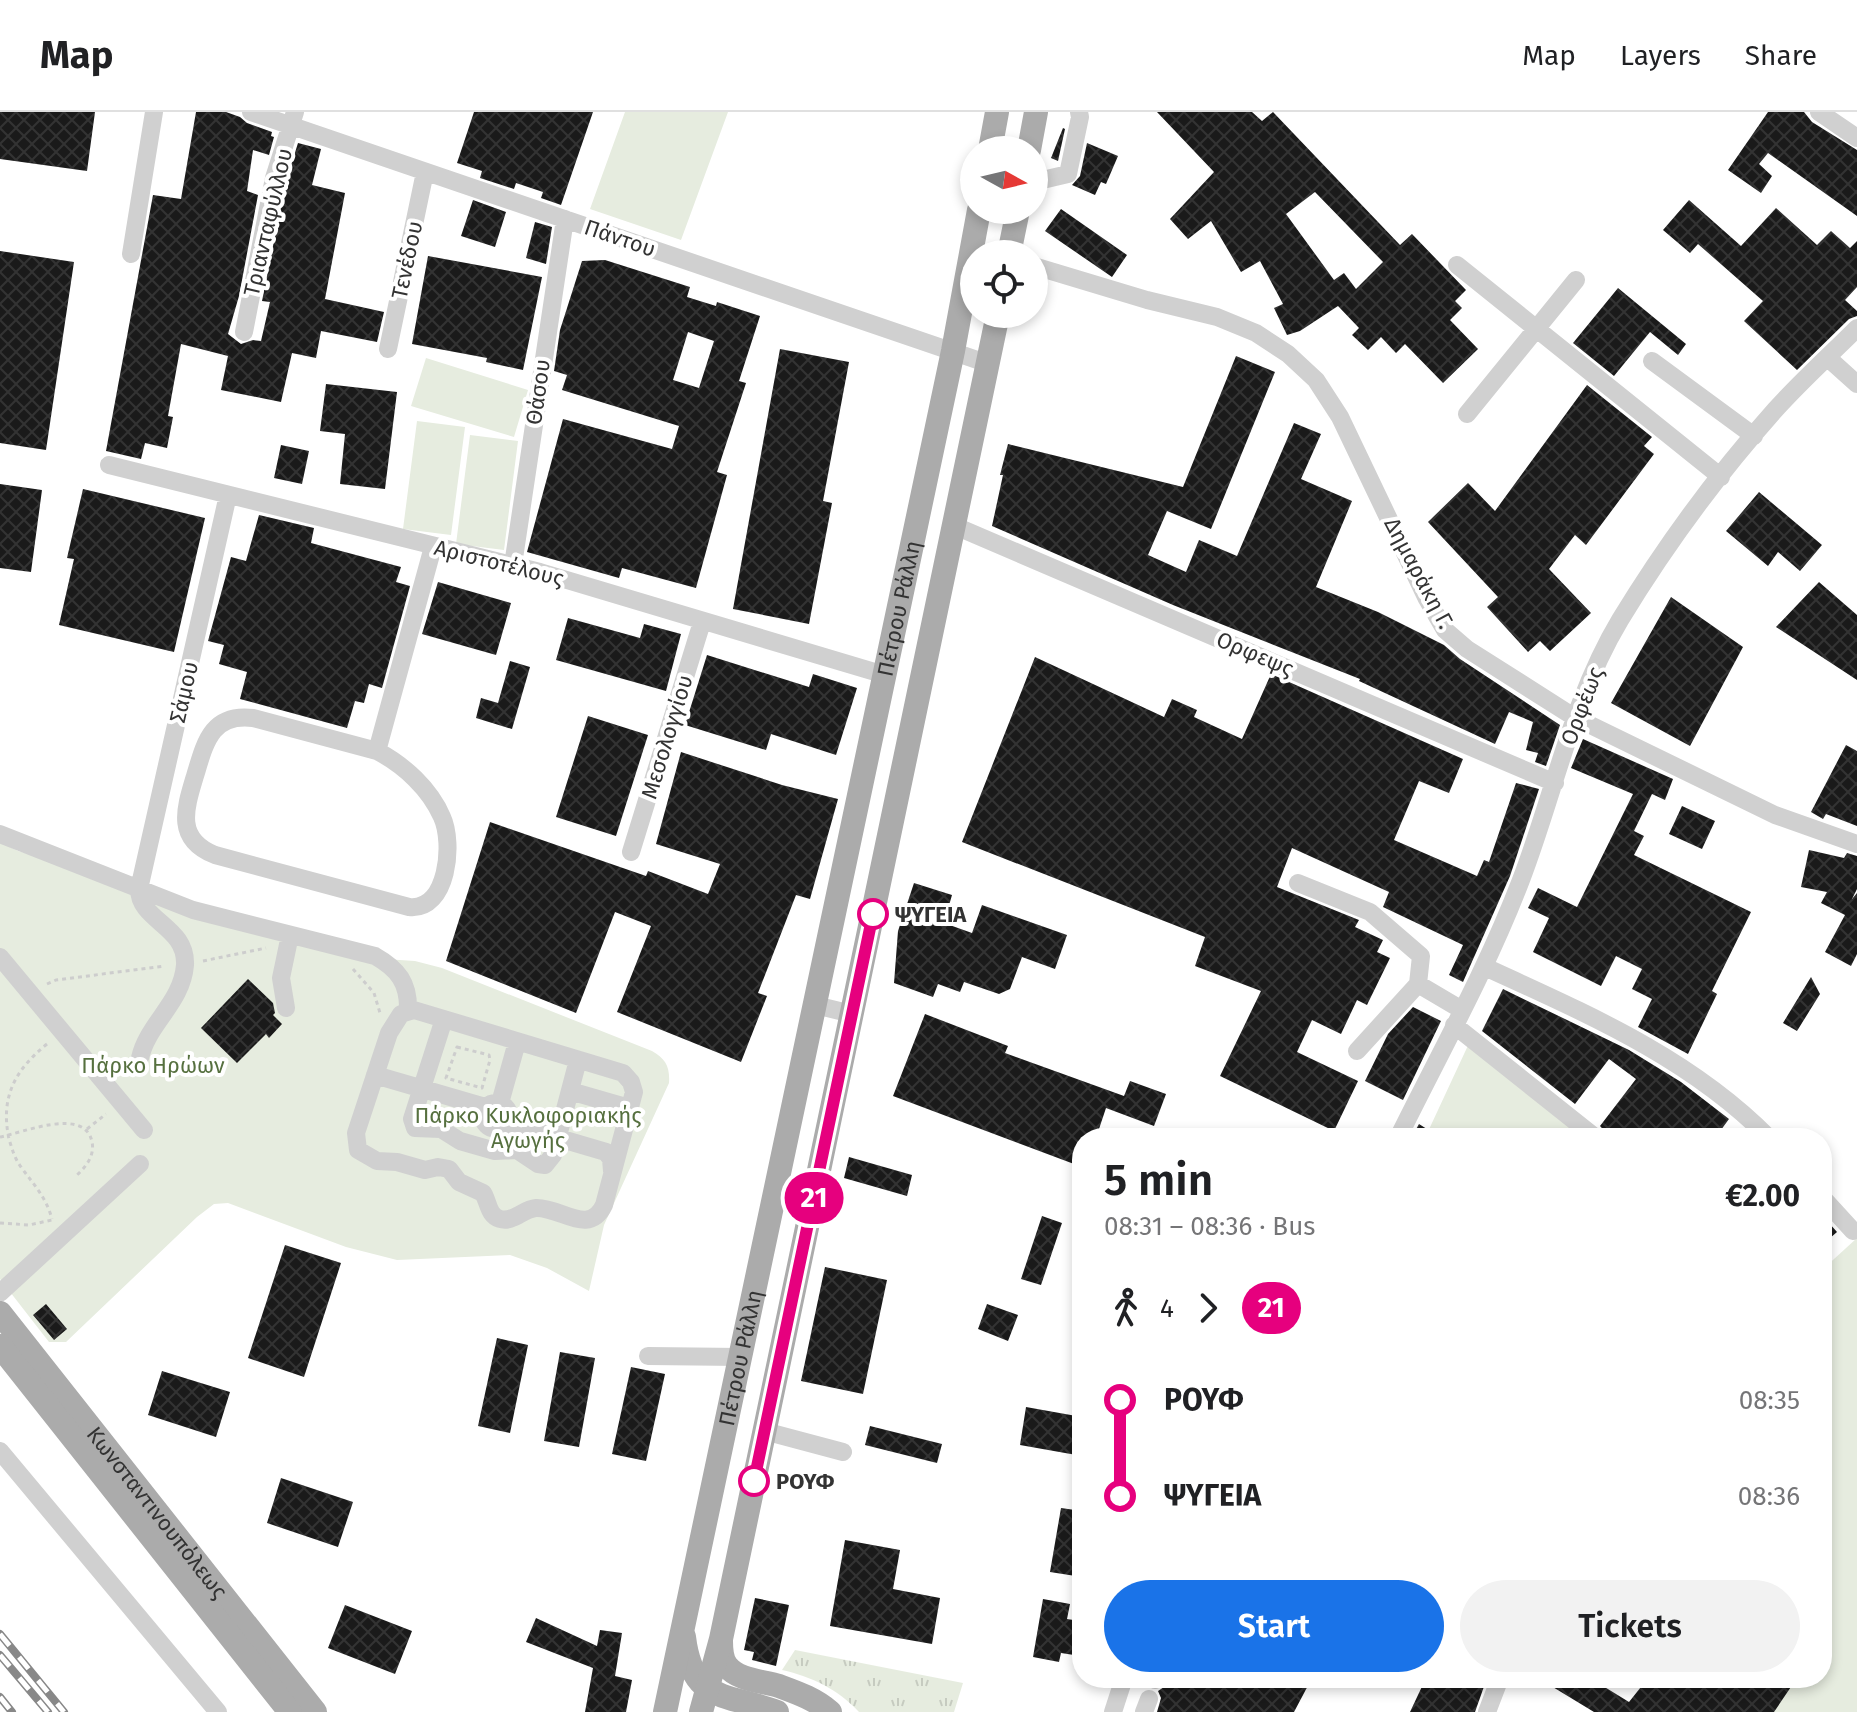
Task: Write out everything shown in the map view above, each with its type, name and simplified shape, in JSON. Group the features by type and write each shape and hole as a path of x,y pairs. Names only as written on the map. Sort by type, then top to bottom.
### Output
{"main road":[{"path":"993,136 997,112"},
{"path":"1032,136 1037,113"},
{"name":"Πέτρου Ράλλη","path":"665,1712 953,351 976,224"},
{"name":"Πέτρου Ράλλη","path":"704,1700 721,1639 995,328"},
{"name":"Κωνσταντινουπόλεως","path":"0,1313 315,1712"},
{"name":"Κωνσταντινουπόλεως","path":"0,1346 290,1712"},
{"path":"683,1630 686,1656 704,1700 721,1696 766,1711"},
{"path":"721,1639 722,1657 727,1667 736,1674 816,1701 830,1712"}],"street":[{"path":"131,254 154,112"},
{"name":"Πάντου","path":"251,112 293,119 425,172 989,364"},
{"path":"1048,179 1068,174 1079,112"},
{"path":"1819,112 1857,138"},
{"name":"Τριανταφύλλου","path":"244,332 274,178 293,119"},
{"name":"Τενέδου","path":"388,349 425,172"},
{"name":"Θάσου","path":"513,565 565,219"},
{"path":"1457,265 1721,477"},
{"name":"Δημαράκη Γ.","path":"1048,270 1217,317 1256,333 1288,354 1316,380 1340,417 1427,599 1445,630 1467,649 1574,717 1775,815 1857,844"},
{"path":"1467,414 1576,280"},
{"name":"Ορφέως","path":"1403,1128 1485,967 1521,881 1574,717 1620,620 1698,505 1754,436 1857,328"},
{"path":"1828,358 1857,384"},
{"path":"1652,361 1754,436"},
{"name":"Αριστοτέλους","path":"109,465 513,565 885,675"},
{"name":"Σάμου","path":"139,889 228,495"},
{"name":"Ορφεψς","path":"955,526 1555,783"},
{"path":"377,751 433,547"},
{"name":"Μεσολογγίου","path":"631,852 702,622"},
{"path":"233,718 253,718 377,751 395,760 409,773 444,821 448,842 446,863 435,897 424,906 409,907 215,855 205,851 190,836 186,826 187,804 204,746 215,728 223,722 233,718"},
{"path":"0,834 193,910 289,938 375,956 396,970 405,983 408,1011"},
{"path":"1298,883 1370,912 1421,956 1418,984 1357,1051"},
{"path":"139,889 144,905 180,941 185,957 178,993 148,1036 140,1058"},
{"path":"286,1008 281,978 289,938"},
{"path":"0,957 144,1130"},
{"path":"1485,967 1619,1029 1697,1076 1757,1128"},
{"path":"1418,984 1584,1128"},
{"path":"815,1005 852,1014"},
{"path":"408,1011 420,1011 444,1019 628,1077 634,1092 604,1205 591,1220 574,1219 539,1208 511,1219 499,1219 490,1212 483,1193 459,1182 449,1169 438,1167 425,1170 397,1162 377,1161 358,1150 356,1133 386,1040 396,1019 408,1011"},
{"path":"444,1019 412,1119 415,1128 441,1129 460,1141 499,1152 517,1150 538,1164 545,1165 552,1158 578,1060"},
{"path":"487,1149 517,1042"},
{"path":"374,1080 558,1133 608,1143 622,1131"},
{"path":"570,1091 629,1108"},
{"path":"558,1133 606,1152 611,1159 612,1171"},
{"path":"0,1293 140,1164"},
{"path":"1832,1208 1853,1231"},
{"path":"648,1356 741,1357"},
{"path":"764,1431 843,1452"},
{"path":"0,1451 218,1712"},
{"path":"1113,1712 1121,1688"},
{"path":"1487,1712 1496,1688"}],"path":[{"path":"33,997 56,980 179,965 178,958 193,955 194,962 245,954 289,938"},
{"path":"345,963 374,993 386,1040"},
{"path":"2,1112 9,1089 23,1067 62,1031"},
{"path":"457,1047 489,1055 482,1088 446,1078 457,1047"},
{"path":"86,1130 109,1112 118,1098"},
{"path":"0,1107 21,1167 45,1198 56,1242"},
{"path":"0,1137 63,1123 86,1130 93,1149 77,1175"},
{"path":"0,1223 29,1225 52,1220"}],"green space":[{"path":"625,112 728,112 681,240 590,209"},
{"path":"426,358 528,390 514,437 411,406"},
{"path":"417,421 465,427 451,535 403,529"},
{"path":"470,435 518,441 504,550 456,544"},
{"name":"Πάρκο Ηρώων","path":"0,842 18,851 384,959 415,961 442,968 657,1054 666,1064 669,1083 604,1225 589,1291 547,1268 510,1255 397,1260 346,1247 228,1203 214,1204 66,1342 49,1342 0,1279"},
{"path":"1471,1039 1580,1128 1430,1128"},
{"path":"1857,1238 1857,1712 1756,1712 1772,1688 1832,1688 1832,1261"},
{"path":"795,1650 963,1683 954,1712 859,1712 824,1685 782,1670"}],"building":[{"path":"0,112 95,112 87,171 0,159"},
{"path":"196,112 226,112 272,132 271,136 274,137 269,155 253,150 247,191 258,195 239,296 228,334 241,344 261,341 270,302 262,301 286,181 298,143 321,149 312,185 345,193 325,299 384,312 377,342 321,331 316,358 292,353 281,402 221,390 228,356 181,344 168,416 173,417 167,448 145,443 141,459 106,451 153,195 181,199"},
{"path":"474,112 593,112 561,205 541,198 543,192 516,183 514,189 480,178 482,171 457,163"},
{"path":"1157,112 1252,112 1262,121 1273,112 1400,245 1412,234 1466,290 1455,301 1462,308 1450,320 1478,349 1443,383 1405,344 1396,353 1381,337 1368,350 1352,335 1359,328 1338,306 1300,331 1287,335 1274,308 1283,304 1260,261 1241,272 1211,221 1188,239 1170,219 1214,172","holes":["1315,192 1383,262 1356,289 1344,273 1334,280 1286,214"]},
{"path":"1768,112 1804,112 1812,122 1857,150 1857,216 1768,153 1759,164 1772,176 1761,193 1728,170"},
{"path":"1065,129 1058,161 1051,158"},
{"path":"1087,143 1118,156 1106,184 1101,182 1095,195 1072,185 1080,176"},
{"path":"473,200 506,212 495,247 461,236"},
{"path":"1689,200 1741,246 1776,208 1817,245 1831,231 1850,248 1857,241 1857,287 1845,300 1857,311 1857,316 1849,319 1797,370 1744,321 1763,301 1698,244 1690,253 1663,230"},
{"path":"1061,209 1127,255 1112,277 1045,231"},
{"path":"535,222 552,227 546,264 526,258"},
{"path":"0,251 74,262 46,450 0,443"},
{"path":"428,256 542,277 523,370 486,362 487,358 412,344"},
{"path":"605,260 690,287 687,297 716,306 717,302 760,316 739,381 746,383 717,472 727,475 696,588 622,568 619,578 527,552 563,419 672,449 679,426 562,390 567,375 554,371 560,330 582,261","holes":["688,332 714,341 699,388 673,380"]},
{"path":"1618,288 1686,344 1678,355 1650,332 1614,376 1573,343"},
{"path":"780,349 849,362 823,501 832,503 809,624 733,609"},
{"path":"1236,356 1275,372 1211,529 1167,511 1148,555 1186,572 1199,540 1237,556 1294,423 1321,434 1301,479 1352,501 1316,587 1378,612 1444,645 1460,659 1560,725 1546,766 1535,762 1538,753 1526,750 1533,722 1509,712 1495,744 1360,679 1173,605 992,526 1008,444 1183,487"},
{"path":"326,384 397,392 385,489 340,484 345,434 320,431"},
{"path":"1587,385 1652,437 1644,446 1654,454 1586,545 1575,535 1549,569 1591,613 1550,651 1540,641 1528,652 1487,607 1498,597 1428,522 1468,483 1495,511"},
{"path":"281,445 309,451 302,484 274,478"},
{"path":"0,484 42,490 31,572 0,568"},
{"path":"83,489 205,518 174,652 59,625 74,559 67,558"},
{"path":"1759,492 1822,545 1800,571 1778,552 1768,566 1726,531"},
{"path":"259,515 314,528 311,543 401,567 396,582 410,586 382,688 369,684 364,703 355,701 347,728 240,699 247,672 219,664 224,645 208,641 231,557 246,561"},
{"path":"438,582 511,603 496,655 422,634"},
{"path":"1819,582 1857,615 1857,680 1776,627"},
{"path":"1671,597 1743,647 1690,746 1611,703"},
{"path":"568,618 640,638 644,624 681,634 666,691 556,660"},
{"path":"707,655 809,687 813,674 857,688 836,755 771,734 766,750 685,725"},
{"path":"1035,657 1164,717 1172,699 1197,710 1194,717 1242,739 1271,674 1463,759 1449,793 1419,781 1394,840 1477,876 1484,860 1489,862 1516,783 1539,789 1510,876 1463,982 1449,975 1463,945 1383,907 1389,892 1292,848 1277,887 1359,920 1355,927 1383,940 1377,952 1390,958 1367,1005 1357,1000 1341,1034 1312,1020 1297,1052 1358,1081 1335,1128 1328,1128 1220,1076 1261,991 1195,966 1205,937 962,842"},
{"path":"510,661 530,667 512,729 476,718 481,698 498,703"},
{"path":"588,716 648,735 616,836 556,817"},
{"path":"1583,739 1673,779 1665,800 1652,794 1634,831 1644,836 1634,855 1751,912 1712,991 1717,994 1688,1054 1638,1027 1652,999 1632,989 1642,969 1616,956 1601,986 1533,952 1549,918 1528,908 1538,888 1577,907 1633,794 1571,768"},
{"path":"1846,745 1857,751 1857,826 1826,814 1823,819 1811,812"},
{"path":"681,752 782,785 838,799 810,899 796,895 758,993 767,996 741,1062 617,1012 651,926 615,912 576,1013 446,961 490,822 646,876 648,871 708,894 720,864 656,844"},
{"path":"1682,806 1715,821 1702,849 1669,834"},
{"path":"1809,850 1844,858 1847,853 1857,856 1857,889 1852,899 1857,893 1857,954 1851,966 1825,952 1845,915 1821,903 1827,892 1801,887"},
{"path":"914,883 952,895 944,923 972,933 982,905 1067,935 1055,969 1022,957 1010,989 999,994 964,982 960,992 938,984 933,997 894,983 898,931"},
{"path":"1811,977 1820,994 1797,1031 1783,1023"},
{"path":"248,979 273,1003 273,1015 282,1024 269,1038 266,1034 237,1063 201,1028"},
{"path":"1503,989 1629,1050 1681,1082 1729,1119 1722,1128 1602,1128 1600,1126 1636,1079 1609,1059 1575,1104 1482,1031"},
{"path":"1413,1007 1441,1021 1403,1100 1365,1081 1388,1034"},
{"path":"925,1014 1008,1046 1005,1053 1124,1096 1130,1081 1166,1094 1154,1126 1106,1108 1099,1128 1072,1128 1072,1163 893,1096"},
{"path":"849,1157 912,1175 907,1196 844,1178"},
{"path":"1042,1216 1062,1223 1041,1285 1021,1279"},
{"path":"285,1245 341,1263 304,1377 248,1358"},
{"path":"825,1267 887,1280 863,1394 801,1381"},
{"path":"46,1304 67,1329 54,1340 33,1315"},
{"path":"987,1304 1018,1315 1008,1341 978,1329"},
{"path":"497,1338 528,1345 510,1433 478,1426"},
{"path":"560,1352 595,1358 579,1447 544,1441"},
{"path":"631,1367 665,1374 646,1461 612,1454"},
{"path":"162,1371 230,1392 216,1437 148,1415"},
{"path":"1026,1407 1072,1415 1072,1454 1020,1445"},
{"path":"870,1426 942,1444 937,1463 865,1445"},
{"path":"281,1478 353,1502 338,1547 267,1523"},
{"path":"1061,1508 1072,1510 1072,1575 1050,1572"},
{"path":"845,1540 900,1550 893,1589 940,1598 932,1644 830,1626"},
{"path":"755,1598 789,1605 776,1666 752,1660 754,1652 744,1650"},
{"path":"1043,1599 1070,1604 1067,1619 1072,1620 1072,1655 1061,1653 1059,1662 1033,1657"},
{"path":"345,1605 412,1631 395,1674 328,1648"},
{"path":"536,1618 597,1646 600,1630 622,1633 615,1676 632,1680 626,1712 585,1712 593,1668 526,1642"},
{"path":"1162,1688 1307,1688 1294,1712 1157,1712 1161,1698 1158,1691"},
{"path":"1421,1688 1483,1688 1475,1712 1410,1712"},
{"path":"1554,1688 1606,1688 1629,1702 1640,1688 1790,1688 1774,1712 1594,1712"}],"railway":[{"path":"0,1634 64,1712"},
{"path":"0,1655 48,1712"},
{"path":"0,1697 12,1712"}],"bus line":[{"name":"21","path":"754,1481 873,914"}],"place":[{"name":"ΨΥΓΕΙΑ","path":"873,914"},
{"name":"ΡΟΥΦ","path":"754,1481"}],"park label":[{"name":"Πάρκο Κυκλοφοριακής Αγωγής","path":"528,1128"}]}
